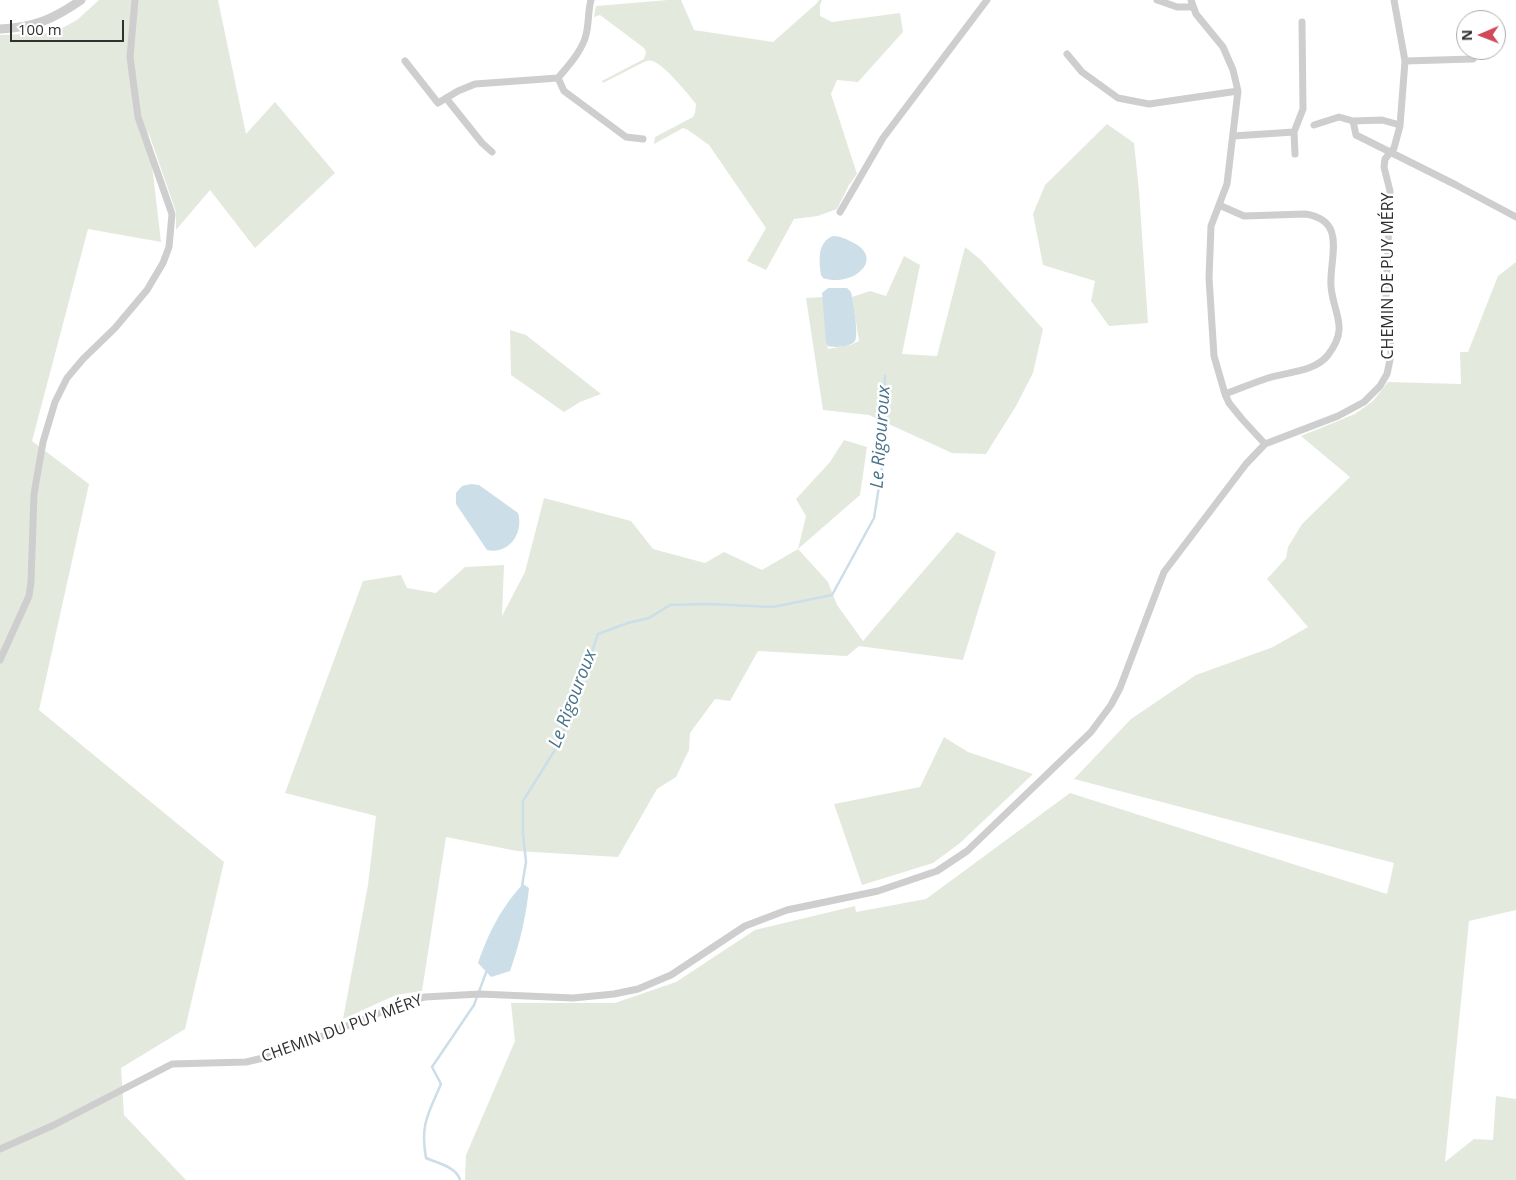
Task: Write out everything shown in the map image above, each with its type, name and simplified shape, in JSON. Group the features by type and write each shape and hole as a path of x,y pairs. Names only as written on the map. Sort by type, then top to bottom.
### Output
{"street":[{"path":"0,30 22,28 49,20 81,0"},
{"path":"0,660 29,596 34,494 43,442 55,402 67,378 83,359 115,328 147,290 163,263 169,247 172,214 138,117 130,57 135,0"},
{"path":"840,212 883,138 987,0"},
{"path":"1156,0 1177,7 1192,4 1196,14 1224,47 1234,70 1238,91 1227,184 1211,226 1209,278 1214,356 1225,394 1235,411 1265,444"},
{"name":"CHEMIN DE PUY MÉRY","path":"1091,732 1111,705 1120,688 1164,572 1246,464 1265,444 1338,416 1364,402 1380,386 1387,374 1391,355 1386,300 1390,191 1384,167 1390,152 1394,148 1400,125 1405,61 1394,0"},
{"path":"405,61 438,103 475,84 558,78 586,38 590,18 590,2"},
{"path":"1296,154 1294,132 1303,109 1302,22"},
{"path":"1067,54 1082,72 1118,98 1149,104 1238,91"},
{"path":"1405,61 1456,60"},
{"path":"558,78 564,91 626,137 643,139"},
{"path":"446,98 482,143 492,152"},
{"path":"1314,125 1339,117 1353,121 1382,120 1400,125"},
{"path":"1353,121 1356,135 1516,217"},
{"path":"1233,136 1294,132"},
{"path":"1218,205 1244,216 1305,214 1313,215 1322,220 1328,226 1334,239 1335,246 1330,287 1340,322 1337,340 1327,356 1314,366 1268,378 1225,394"},
{"name":"CHEMIN DU PUY MÉRY","path":"0,1149 54,1125 172,1064 246,1062 276,1056 408,1002 425,997 476,995 573,998 614,994 638,989 670,974 746,926 762,919 787,910 878,891 937,871 967,851 1091,732"}],"shaded area":[{"path":"99,0 218,0 246,134 275,102 335,173 255,248 210,190 176,230 176,212 148,131 161,242 88,229 32,441 89,484 39,710 224,862 185,1029 121,1068 124,1115 186,1180 0,1180 0,35 53,33 77,20"},
{"path":"681,0 694,30 773,42 819,0 822,0 820,16 832,22 900,13 903,32 858,82 837,80 831,94 857,174 837,209 818,216 794,219 766,270 747,261 766,228 709,145 683,128 654,144 655,137 693,117 695,113 696,104 682,87 657,63 650,61 644,62 603,83 602,81 644,59 646,52 644,48 600,15 594,17 596,6"},
{"path":"1107,124 1134,143 1148,323 1109,326 1091,301 1095,281 1043,265 1033,214 1045,185"},
{"path":"833,236 841,237 862,249 866,256 866,263 862,270 845,279 823,278 821,275 820,252 824,243"},
{"path":"965,247 981,260 1043,329 1033,373 1016,406 986,454 952,453 869,415 823,410 806,298 823,297 828,349 851,345 859,341 852,297 870,291 886,296 904,256 920,265 902,354 937,356"},
{"path":"1516,262 1516,910 1469,921 1445,1162 1474,1139 1493,1140 1496,1096 1516,1099 1516,1180 465,1180 466,1155 515,1041 511,1003 615,1003 676,982 755,930 855,906 856,912 926,899 1070,793 1387,894 1394,863 1074,779 1131,719 1196,675 1273,647 1308,627 1267,579 1286,558 1288,547 1302,524 1350,477 1301,436 1355,414 1373,401 1388,382 1461,384 1460,352 1468,352 1498,276"},
{"path":"828,288 847,288 851,292 856,337 855,341 850,345 831,347 826,342 822,293"},
{"path":"510,330 526,335 601,394 580,402 564,412 511,375"},
{"path":"844,440 867,447 860,495 798,549 806,516 796,499 830,462"},
{"path":"479,485 518,513 519,528 517,535 508,546 495,551 487,550 456,504 456,493 462,486"},
{"path":"544,498 631,521 653,549 705,563 724,552 762,570 798,549 828,582 837,605 863,641 957,532 996,552 963,660 859,646 847,656 758,651 730,701 715,699 690,733 689,750 676,777 657,789 618,857 517,851 446,837 422,991 396,995 343,1019 368,885 376,816 285,793 363,581 401,575 407,588 436,593 465,567 504,565 502,616 525,572"},
{"path":"944,737 968,752 1033,774 960,843 933,863 862,885 834,804 920,787"},
{"path":"523,884 529,888 526,909 520,940 510,971 491,977 478,963 496,921 508,902"}],"waterway":[{"name":"Le Rigouroux","path":"522,886 526,862 523,834 523,801 560,742 598,634 628,623 649,618 670,605 708,604 773,607 832,595 874,518 883,461 885,376"},
{"name":"Le Rigouroux","path":"460,1180 451,1169 426,1158 424,1147 426,1120 441,1084 432,1067 474,1005 487,970"}]}
